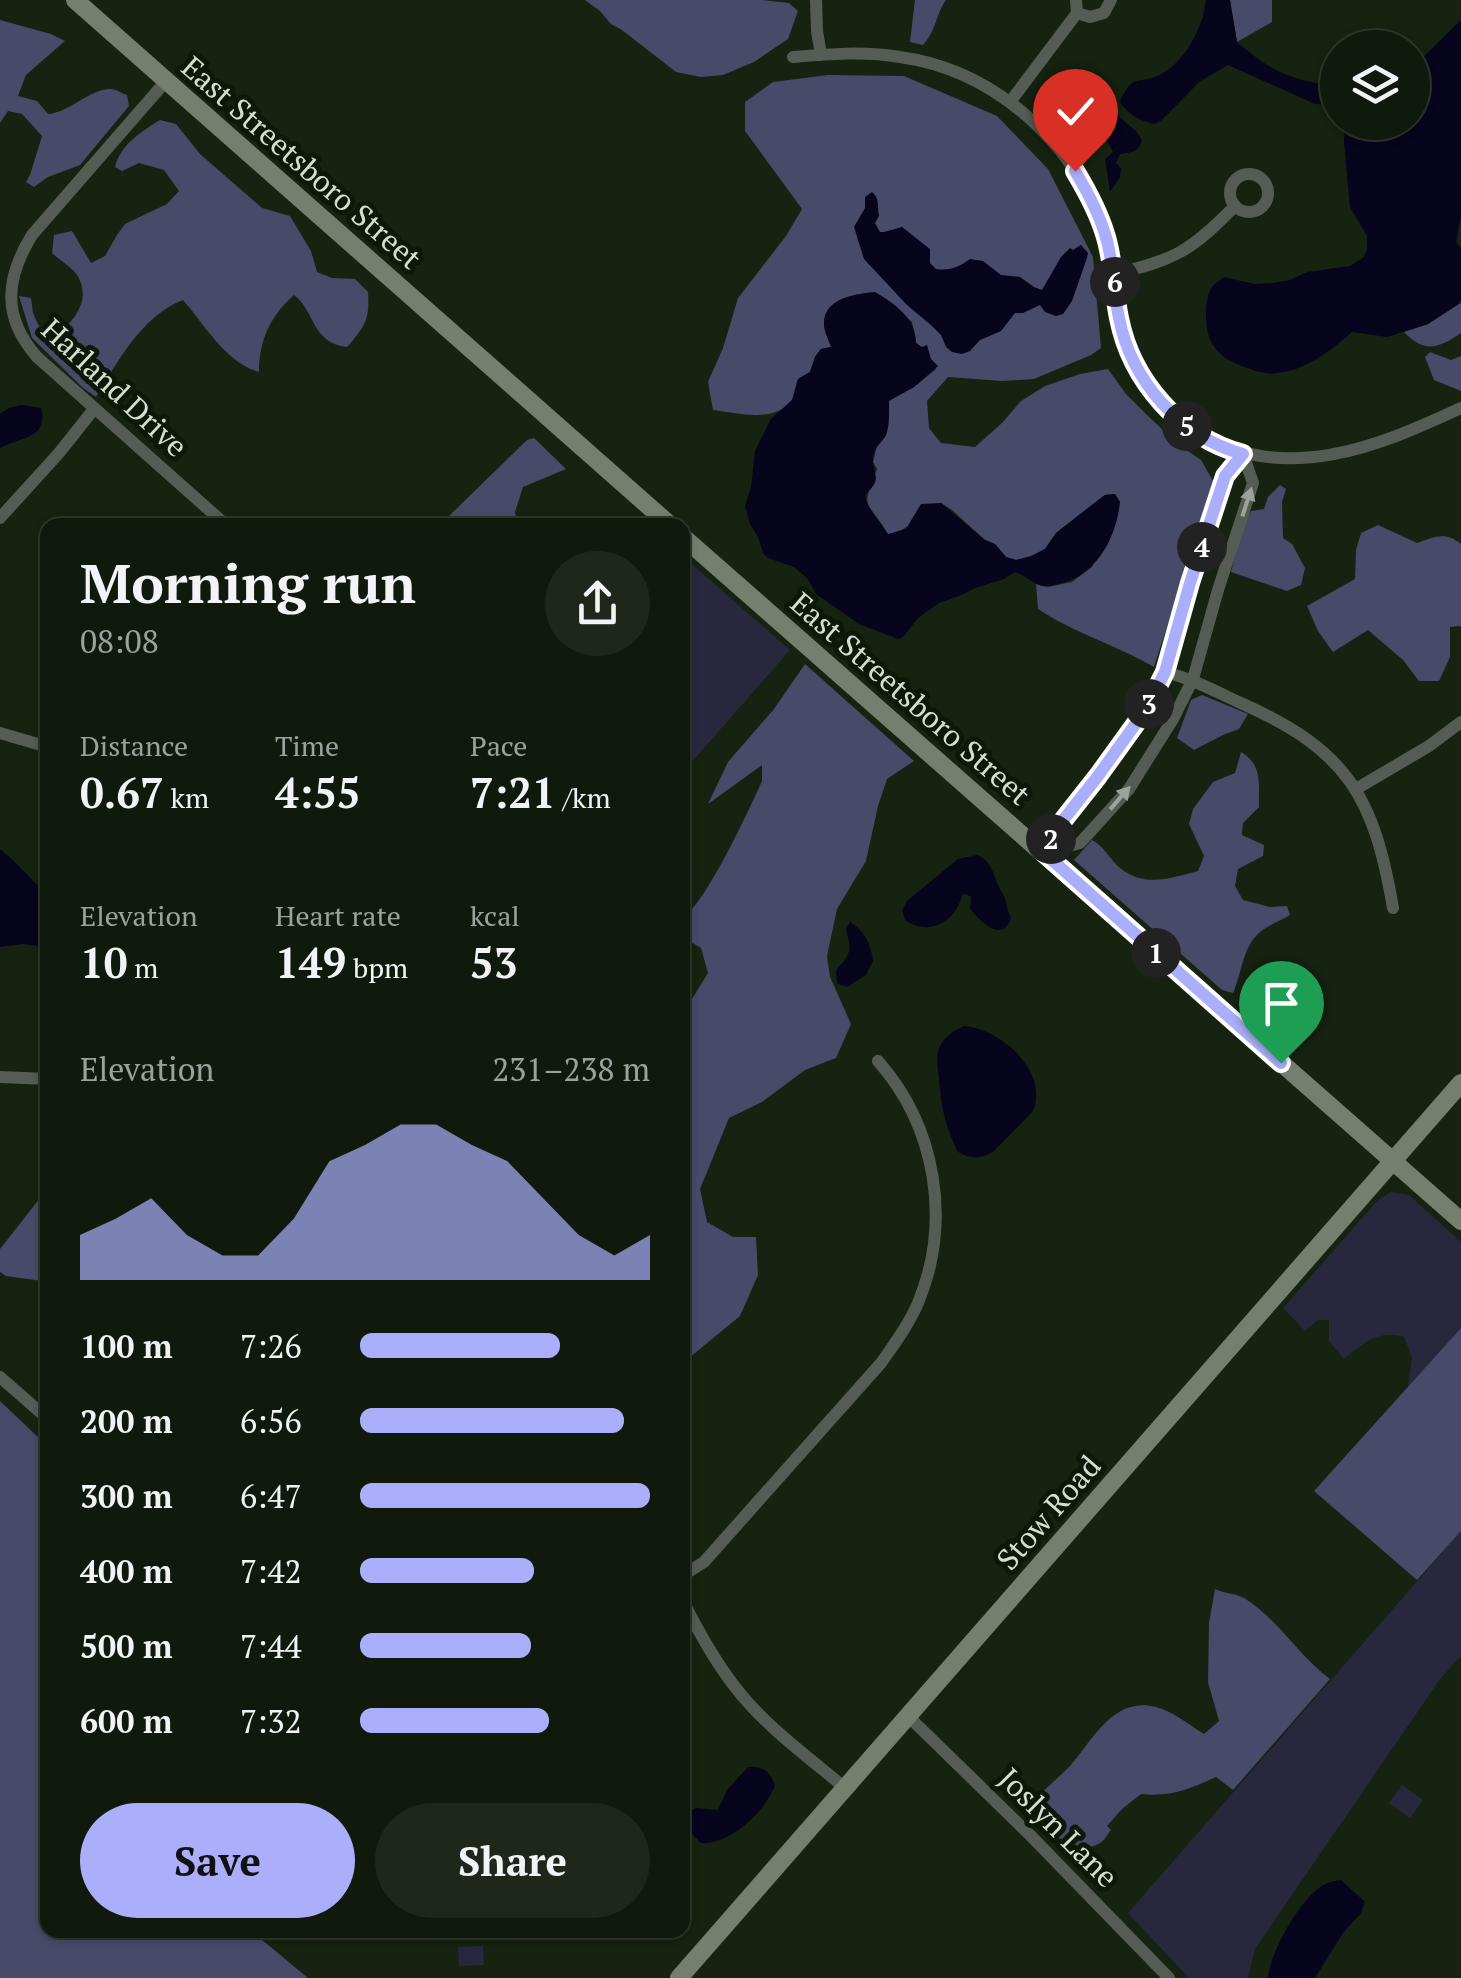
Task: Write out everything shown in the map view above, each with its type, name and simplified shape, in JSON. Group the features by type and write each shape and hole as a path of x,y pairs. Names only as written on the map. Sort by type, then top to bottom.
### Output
{"main road":[{"name":"East Streetsboro Street","path":"75,0 662,518"},
{"name":"East Streetsboro Street","path":"690,544 1461,1221"},
{"name":"Stow Road","path":"679,1978 1461,1083"}],"street":[{"path":"816,0 821,55"},
{"path":"1010,102 1077,6 1090,17 1104,13 1111,0"},
{"path":"793,58 888,55 919,60 964,76 1010,102 1047,134 1075,171 1101,222 1114,274 1119,320 1142,376 1155,395 1188,426 1216,443 1243,454 1321,458 1365,446 1461,408"},
{"name":"Harland Drive","path":"166,81 32,235 18,260 11,302 21,336 37,358 218,518"},
{"path":"1114,274 1159,263 1183,252 1208,234 1235,206"},
{"path":"0,518 94,409"},
{"path":"1044,853 1057,828 1147,708 1165,672 1225,476 1243,454"},
{"path":"1044,853 1080,842 1129,789 1193,679 1253,483 1243,454"},
{"path":"1165,672 1193,679 1270,716 1307,737 1331,759 1356,790 1376,832 1393,908"},
{"path":"1356,790 1461,722"},
{"path":"0,733 40,745"},
{"path":"690,1571 704,1562 881,1362 918,1303 935,1240 932,1164 901,1089 878,1060"},
{"path":"0,1077 40,1079"},
{"path":"0,1377 40,1412"},
{"path":"690,1614 735,1688 761,1716 845,1788"},
{"name":"Joslyn Lane","path":"908,1716 1169,1978"}],"shaded area":[{"path":"585,0 762,0 789,3 798,11 788,39 754,62 723,75 701,77 676,72"},
{"path":"915,0 946,0 923,45 910,42"},
{"path":"1206,0 1230,0 1237,42 1283,73 1320,83 1320,104 1228,65 1199,82 1154,124 1130,113 1120,102 1124,92 1133,83 1163,73 1179,60 1198,31"},
{"path":"1230,0 1272,0 1272,22 1237,42"},
{"path":"0,20 65,41 26,75 18,96 37,101 48,114 102,90 127,95 129,106 80,165 34,187 26,182 42,136 22,114 8,111 0,123"},
{"path":"1461,20 1461,216 1456,242 1461,248 1461,300 1428,324 1387,337 1352,332 1318,358 1288,371 1262,372 1227,359 1210,340 1206,322 1209,292 1224,277 1254,284 1273,283 1307,272 1350,266 1364,257 1367,236 1350,207 1344,140 1430,140 1430,50"},
{"path":"828,75 904,76 997,116 1048,169 1093,257 1101,348 1034,379 948,377 927,401 929,428 941,443 975,447 1021,401 1045,386 1108,369 1147,415 1201,460 1213,481 1154,667 1038,609 1036,584 1048,587 1072,582 1092,567 1120,502 1115,494 1105,495 1056,533 1045,549 1016,560 1006,557 941,503 909,526 888,535 867,500 877,469 873,462 877,446 886,435 889,400 936,369 916,343 912,322 874,292 842,299 829,308 824,324 831,347 821,349 810,372 798,379 793,399 783,408 765,415 713,410 708,382 738,298 802,209 745,131 745,102 773,82"},
{"path":"1111,110 1142,140 1136,150 1120,154 1116,163 1121,168 1120,177 1110,192 1105,159 1113,152 1100,128"},
{"path":"160,120 176,124 200,154 262,208 290,216 311,251 317,272 332,278 355,279 368,292 365,322 347,347 326,339 294,295 268,330 259,372 226,351 183,300 143,328 96,397 32,338 19,296 31,298 33,313 47,344 76,314 83,296 77,275 52,253 54,235 72,231 91,263 105,256 125,224 167,204 179,191 164,170 139,163 122,171 115,167 127,145"},
{"path":"872,192 877,200 879,216 875,223 880,232 902,227 930,249 930,263 936,269 954,268 970,259 983,261 1001,275 1020,277 1042,290 1061,257 1070,248 1081,245 1088,253 1072,301 1063,314 1056,316 1040,305 1015,313 1001,331 980,340 970,351 952,352 941,335 864,259 854,227 865,208 865,197"},
{"path":"875,292 903,313 912,326 916,343 927,345 938,366 914,387 889,401 887,431 873,457 876,480 865,495 888,534 906,529 921,504 941,503 1006,557 1016,560 1045,549 1056,533 1105,495 1115,494 1120,502 1109,542 1083,573 1045,586 1015,572 939,603 898,639 859,624 816,594 807,578 794,567 763,553 745,506 755,451 771,419 792,400 798,379 810,372 821,349 831,347 824,324 829,308 842,299"},
{"path":"1461,303 1461,333 1445,343 1425,346 1404,332 1428,324"},
{"path":"1430,352 1451,360 1461,356 1461,391 1434,380 1425,357"},
{"path":"21,405 41,408 41,425 32,435 0,448 0,414"},
{"path":"534,438 566,469 523,487 516,518 449,518 450,515 527,440"},
{"path":"1280,485 1286,489 1282,502 1283,538 1292,544 1305,568 1301,585 1287,591 1231,572 1244,523 1251,511 1264,509 1268,497"},
{"path":"1378,525 1417,543 1445,536 1461,544 1461,626 1450,627 1450,657 1439,681 1419,681 1403,660 1368,630 1333,652 1307,606 1355,579 1361,533"},
{"path":"690,562 790,650 690,764"},
{"path":"805,664 914,761 887,779 866,861 837,909 827,956 830,977 851,1024 836,1058 805,1070 762,1102 729,1118 700,1189 707,1222 733,1237 756,1237 758,1275 740,1316 690,1357 690,1001 708,973 701,948 690,941 690,911 738,833 762,781 762,765 708,804 728,762 774,709"},
{"path":"1202,695 1248,714 1239,729 1194,750 1177,738 1191,700"},
{"path":"1241,752 1257,770 1259,784 1259,807 1243,823 1242,835 1264,845 1263,856 1238,869 1235,886 1243,900 1270,907 1287,906 1290,915 1254,938 1233,993 1222,990 1074,860 1092,840 1120,868 1139,878 1158,880 1198,871 1204,856 1189,824 1193,809 1213,782 1235,773"},
{"path":"0,849 40,888 40,946 0,947"},
{"path":"977,855 989,864 1005,898 1011,917 1008,925 997,930 985,924 970,908 971,897 966,894 954,913 940,924 923,927 905,920 902,910 907,901 958,859"},
{"path":"850,922 866,939 873,961 866,975 847,987 838,984 836,973 849,951 846,929"},
{"path":"964,1026 993,1035 1018,1055 1028,1067 1036,1096 1033,1111 995,1150 976,1157 957,1151 944,1113 938,1068 938,1052 945,1038"},
{"path":"1391,1192 1409,1195 1461,1242 1461,1328 1408,1387 1412,1358 1404,1337 1379,1336 1344,1359 1329,1341 1329,1320 1318,1320 1305,1331 1283,1308 1378,1200"},
{"path":"40,1198 40,1281 0,1272 0,1249"},
{"path":"1461,1328 1461,1531 1417,1580 1314,1491"},
{"path":"0,1401 40,1437 40,1938 260,1938 308,1978 0,1978"},
{"path":"1461,1531 1461,1656 1440,1679 1255,1949 1248,1978 1189,1978 1128,1913"},
{"path":"1215,1589 1241,1596 1256,1607 1330,1679 1233,1790 1216,1777 1180,1791 1141,1794 1107,1826 1111,1830 1100,1843 1078,1848 1055,1840 1037,1824 1029,1804 1070,1766 1116,1714 1141,1705 1156,1707 1204,1734 1219,1721 1208,1682 1209,1623"},
{"path":"748,1767 765,1770 775,1786 745,1825 723,1839 701,1843 690,1832 690,1811 718,1810 727,1790"},
{"path":"1402,1785 1423,1800 1410,1818 1389,1803"},
{"path":"1341,1880 1365,1902 1315,1978 1268,1978 1279,1942 1302,1905 1321,1886"},
{"path":"483,1946 484,1965 459,1966 458,1947"}],"route":[{"path":"1075,171 1106,234 1119,320 1134,364 1176,417 1216,443 1243,454 1225,476 1165,672 1147,708 1057,828 1044,853 1281,1063"}]}
